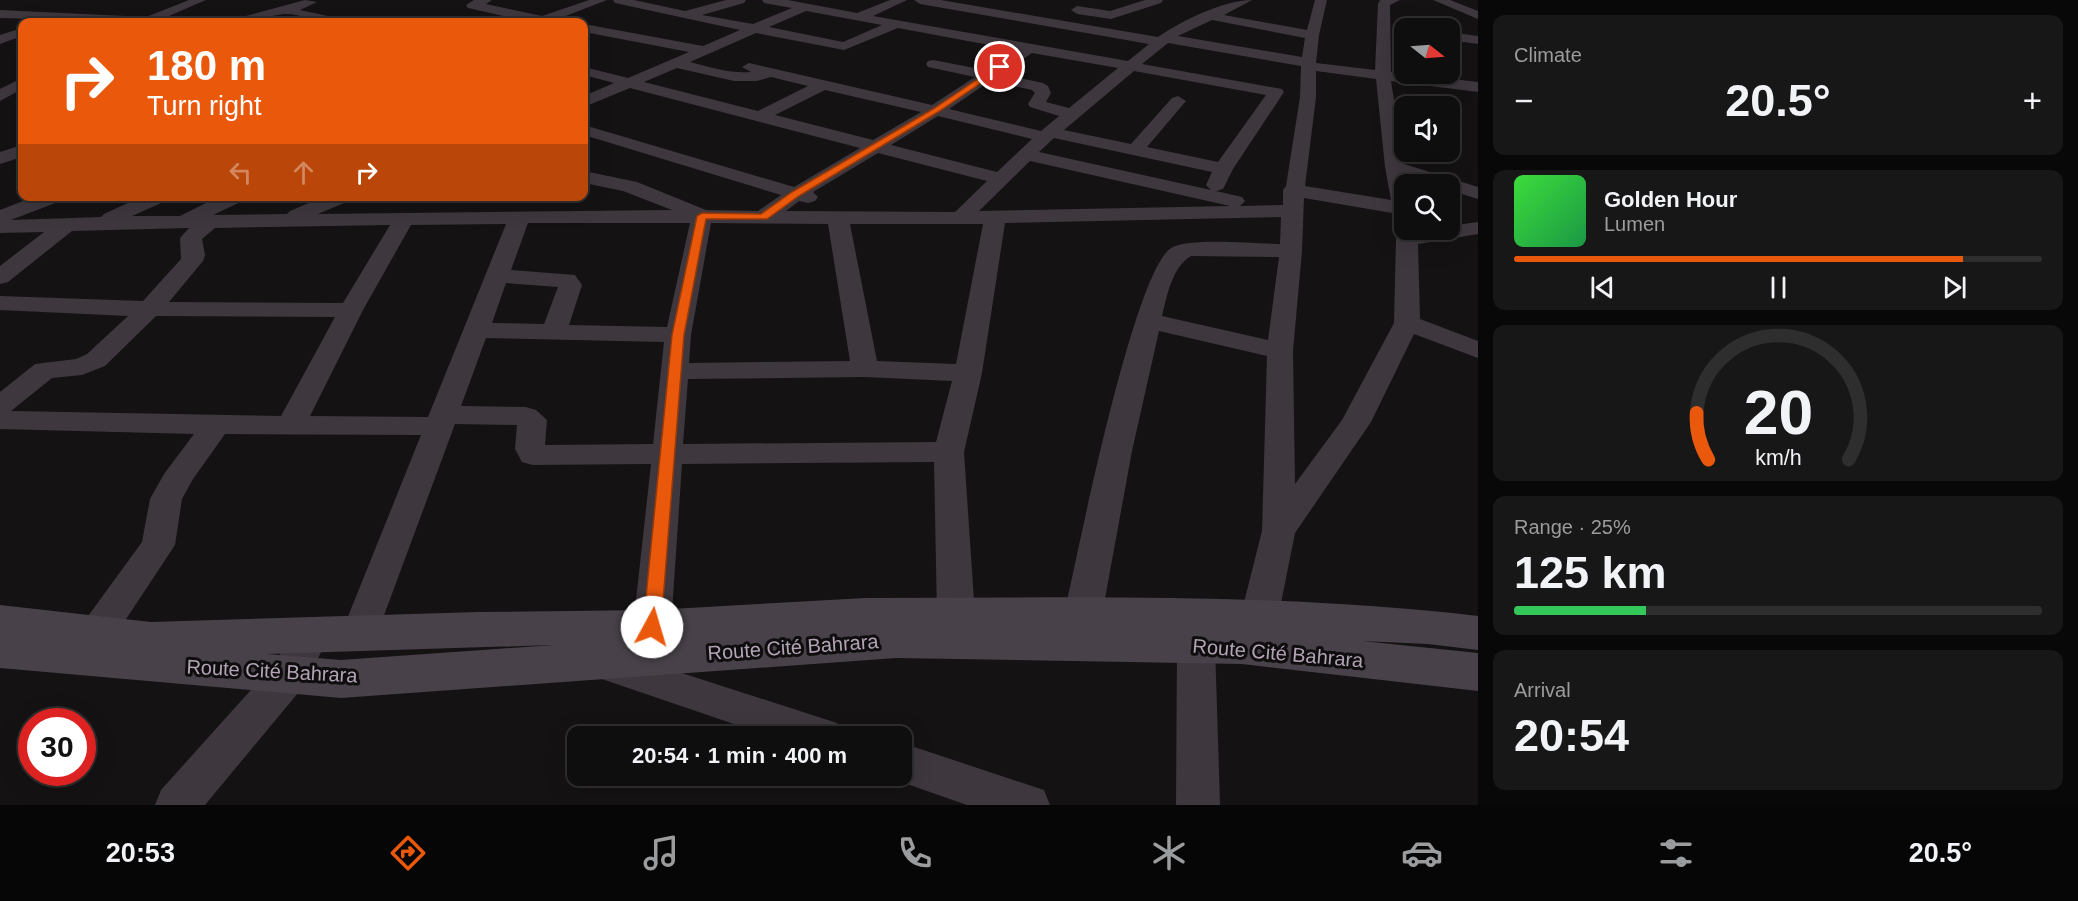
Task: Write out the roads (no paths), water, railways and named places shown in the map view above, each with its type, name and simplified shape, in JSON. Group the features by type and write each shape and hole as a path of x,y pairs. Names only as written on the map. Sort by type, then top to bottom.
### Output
{"main road":[{"path":"0,622 151,640 478,629 652,627 865,615 1195,615 1264,634 1428,627 1478,633"},
{"name":"Route Cité Bahrara","path":"0,650 341,679 896,640 1196,645 1264,634 1478,672"}],"street":[{"path":"157,18 200,0"},
{"path":"296,0 316,1"},
{"path":"486,0 472,6 526,18"},
{"path":"554,18 601,0"},
{"path":"588,21 612,9 663,0"},
{"path":"685,15 740,0"},
{"path":"768,0 1130,68 1280,75 1309,64 1478,87"},
{"path":"858,17 901,0"},
{"path":"920,0 944,2 1002,14 1163,40 1280,75 1308,97"},
{"path":"1108,0 1138,6"},
{"path":"1060,7 1111,15 1155,0 1175,5"},
{"path":"960,218 1048,135 1163,40 1207,13 1246,0"},
{"path":"1264,634 1280,531 1280,351 1291,251 1287,204 1308,97 1312,35 1321,0"},
{"path":"1439,0 1478,15"},
{"path":"255,18 316,1"},
{"path":"1388,1 1382,75 1395,174"},
{"path":"636,5 813,41 850,46 897,24"},
{"path":"588,100 676,63 750,28 805,7"},
{"path":"285,10 320,18"},
{"path":"1207,13 1312,35"},
{"path":"0,14 81,18"},
{"path":"962,36 1002,14"},
{"path":"588,29 699,52 749,67 770,65 822,85 936,111 1223,169"},
{"path":"0,40 18,33"},
{"path":"1460,38 1478,40"},
{"path":"791,49 813,41"},
{"path":"0,46 18,47"},
{"path":"763,217 796,194 936,111 1029,48"},
{"path":"676,63 749,78 770,65"},
{"path":"933,64 1042,89 1043,93 1036,104 1072,114"},
{"path":"588,72 1000,179"},
{"path":"1211,195 1223,169 1280,75"},
{"path":"0,81 18,82"},
{"path":"0,96 18,85"},
{"path":"759,117 822,85"},
{"path":"1134,151 1178,101"},
{"path":"588,130 699,166 873,217"},
{"path":"0,158 18,152"},
{"path":"1026,155 1211,195 1287,204 1394,222"},
{"path":"611,216 644,191 699,166"},
{"path":"1394,167 1478,193"},
{"path":"588,178 644,191 702,216"},
{"path":"0,218 43,201"},
{"path":"101,222 149,201"},
{"path":"178,222 226,201"},
{"path":"281,222 332,201"},
{"path":"431,219 441,201"},
{"path":"0,227 101,222 281,222 611,216 995,218 1287,204"},
{"path":"652,627 678,335 702,216"},
{"path":"360,634 519,218"},
{"path":"838,218 865,369"},
{"path":"956,615 949,452 968,372 995,218"},
{"path":"291,425 351,310 404,219"},
{"path":"0,406 45,370 82,367 96,360 150,309 192,261 194,255 191,238 209,222"},
{"path":"0,277 66,225"},
{"path":"1460,227 1478,228"},
{"path":"1280,531 1356,422 1407,323 1405,240"},
{"path":"1083,615 1119,431 1149,321 1171,261 1180,252 1188,249 1291,251"},
{"path":"498,276 567,280 570,285 555,332"},
{"path":"0,303 150,309 351,310"},
{"path":"1149,321 1280,351"},
{"path":"1407,323 1478,350"},
{"path":"478,330 678,335"},
{"path":"675,371 865,369 968,372"},
{"path":"0,420 291,425 526,416 532,420 530,449 533,455 949,452"},
{"path":"96,634 158,545 163,529 162,514 167,498 216,425"},
{"path":"177,805 289,675 311,635"},
{"path":"1196,645 1198,805"},
{"path":"594,660 792,726"},
{"path":"912,766 1028,805"}]}
